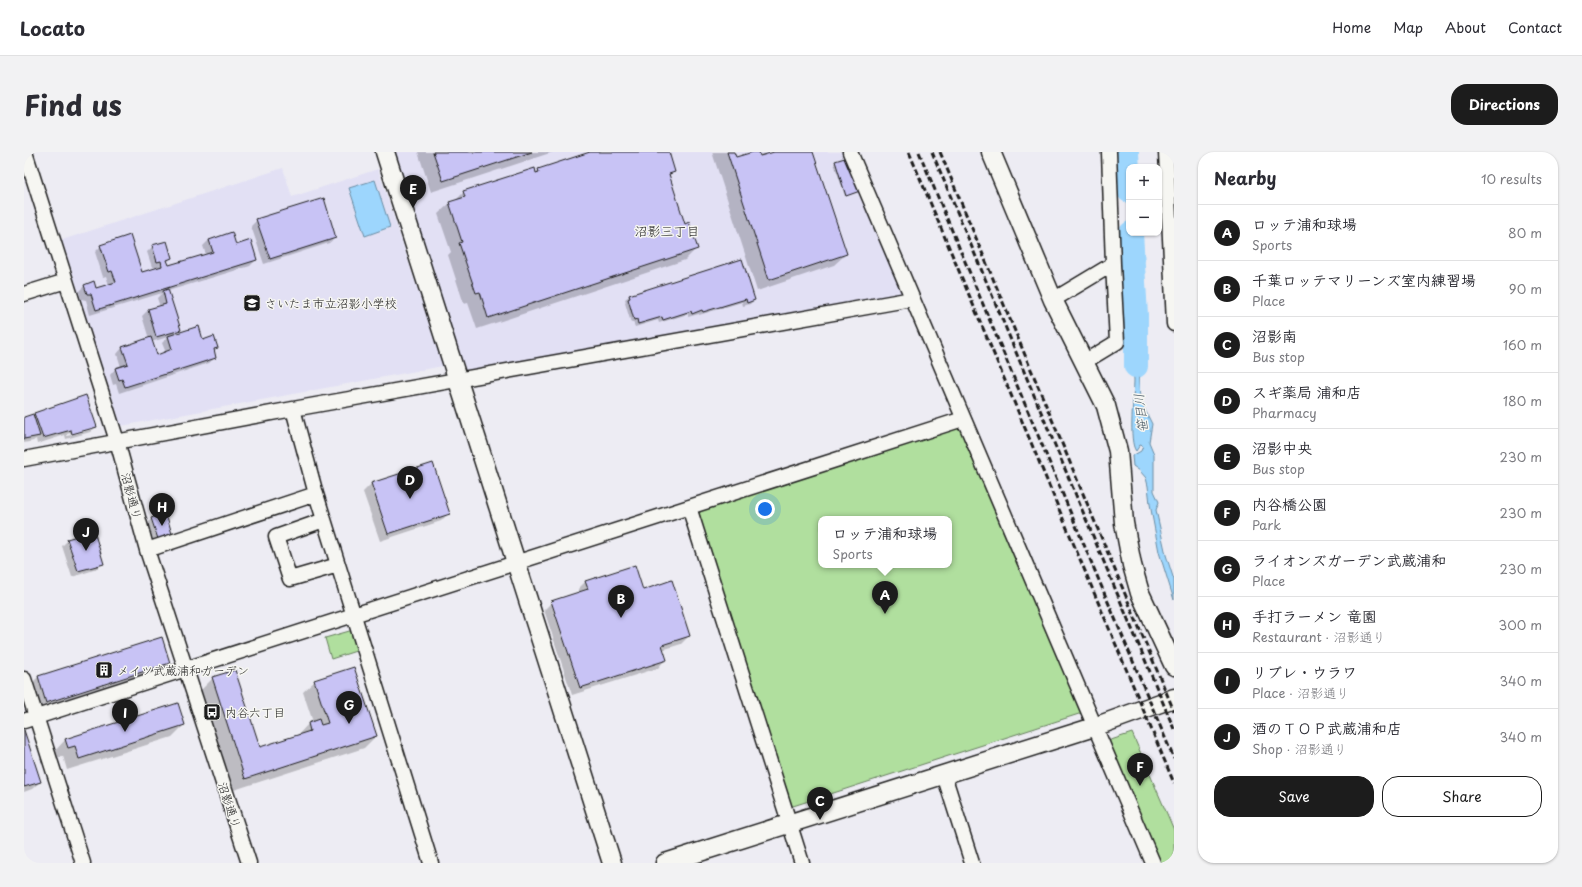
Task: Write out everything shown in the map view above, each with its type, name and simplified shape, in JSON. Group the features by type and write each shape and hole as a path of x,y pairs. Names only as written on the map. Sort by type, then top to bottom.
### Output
{"street":[{"name":"沼影通り","path":"25,152 117,441 147,550 249,863"},
{"path":"385,152 612,863"},
{"path":"850,152 1153,863"},
{"path":"991,152 1053,300 1106,406 1118,451 1120,490 1124,523 1132,565 1140,593 1174,666"},
{"path":"1084,362 1117,342 1109,152"},
{"path":"1166,152 1172,235 1174,324"},
{"path":"1053,300 1113,264"},
{"path":"24,294 66,281"},
{"path":"24,459 293,409 912,299"},
{"path":"293,409 316,494 431,863"},
{"path":"30,719 963,419"},
{"path":"147,550 316,494"},
{"path":"689,507 802,863"},
{"path":"324,520 276,537 290,580 338,565"},
{"path":"24,679 30,719 83,863"},
{"path":"665,863 1094,727 1174,698"},
{"path":"944,775 972,863"}],"shaded area":[{"path":"385,152 850,152 912,299 458,380"},
{"name":"さいたま市立沼影小学校","path":"283,168 292,197 378,169 443,366 121,426 62,240"}],"green space":[{"path":"962,427 1082,713 790,807 699,514 702,509"},
{"path":"353,630 359,650 331,659 325,638"},
{"path":"1132,733 1174,830 1174,863 1159,863 1105,742"}],"water":[{"path":"375,180 390,227 365,236 349,188"},
{"name":"笹目川","path":"1130,333 1136,333 1140,400 1152,424 1149,442 1154,454 1154,491 1159,502 1156,510 1166,555 1174,580 1174,600 1159,552 1146,478 1133,466 1132,456 1141,451 1143,446 1140,445 1136,451 1132,438 1134,380"}],"building":[{"path":"433,152 532,152 443,181"},
{"path":"590,152 669,152 675,172 669,174 685,224 689,222 698,249 488,318 480,292 476,293 459,243 462,242 449,202 465,197 463,191 535,168 536,173 539,172 538,169"},
{"path":"727,152 734,152 736,157 753,152 759,152 760,156 774,152 813,152 847,254 769,280"},
{"path":"848,157 860,191 846,196 835,161"},
{"path":"324,198 336,238 270,259 256,219"},
{"path":"232,232 236,245 251,240 257,260 96,310 91,294 87,294 84,285 94,281 96,288 116,282 112,271 109,272 100,245 130,235 142,272 162,266 161,261 157,262 152,245 167,241 172,258 167,260 169,265 213,252 209,240"},
{"path":"742,259 755,300 747,303 746,299 703,312 702,310 692,314 691,311 663,320 662,317 638,324 637,319 634,320 628,299 630,298 629,295"},
{"path":"168,289 181,330 156,337 148,309 166,304 163,291"},
{"path":"199,326 203,340 214,336 218,348 214,349 216,358 125,387 122,379 119,380 115,368 128,364 122,347 151,337 157,355 172,349 168,336"},
{"path":"86,395 97,427 72,434 71,430 43,438 34,413"},
{"path":"33,414 40,436 24,439 24,417"},
{"path":"433,463 450,514 388,534 371,483"},
{"path":"166,513 172,534 158,539 151,518"},
{"path":"94,531 104,564 78,571 67,539"},
{"path":"635,565 643,590 672,580 690,636 662,645 667,660 580,688 551,601 588,589 585,581"},
{"name":"メイツ武蔵浦和ガーデン","path":"162,637 170,663 46,703 38,676"},
{"path":"354,667 377,736 245,779 212,677 235,670 260,747 310,731 308,723 319,719 321,725 328,723 314,680"},
{"path":"178,703 185,725 79,759 75,746 68,748 65,739"},
{"path":"24,730 41,782 24,787"}],"waterway":[{"name":"笹目川","path":"1127,152 1128,164"},
{"name":"笹目川","path":"1131,236 1136,315 1136,366"}],"railway":[{"path":"909,152 1174,783"},
{"path":"919,152 1174,759"},
{"path":"932,152 1174,729"},
{"path":"940,152 1174,711"}],"place":[{"name":"沼影中央","path":"413,208"},
{"name":"さいたま市立沼影小学校","path":"252,303"},
{"name":"スギ薬局 浦和店","path":"410,499"},
{"name":"手打ラーメン 竜園","path":"162,526"},
{"name":"酒のＴＯＰ武蔵浦和店","path":"86,551"},
{"name":"ロッテ浦和球場","path":"885,614"},
{"name":"千葉ロッテマリーンズ室内練習場","path":"621,618"},
{"name":"メイツ武蔵浦和ガーデン","path":"104,670"},
{"name":"内谷六丁目","path":"212,712"},
{"name":"ライオンズガーデン武蔵浦和","path":"349,724"},
{"name":"リブレ・ウラワ","path":"125,732"},
{"name":"内谷橋公園","path":"1140,786"},
{"name":"沼影南","path":"820,820"}],"district":[{"name":"沼影三丁目","path":"667,230"}]}
